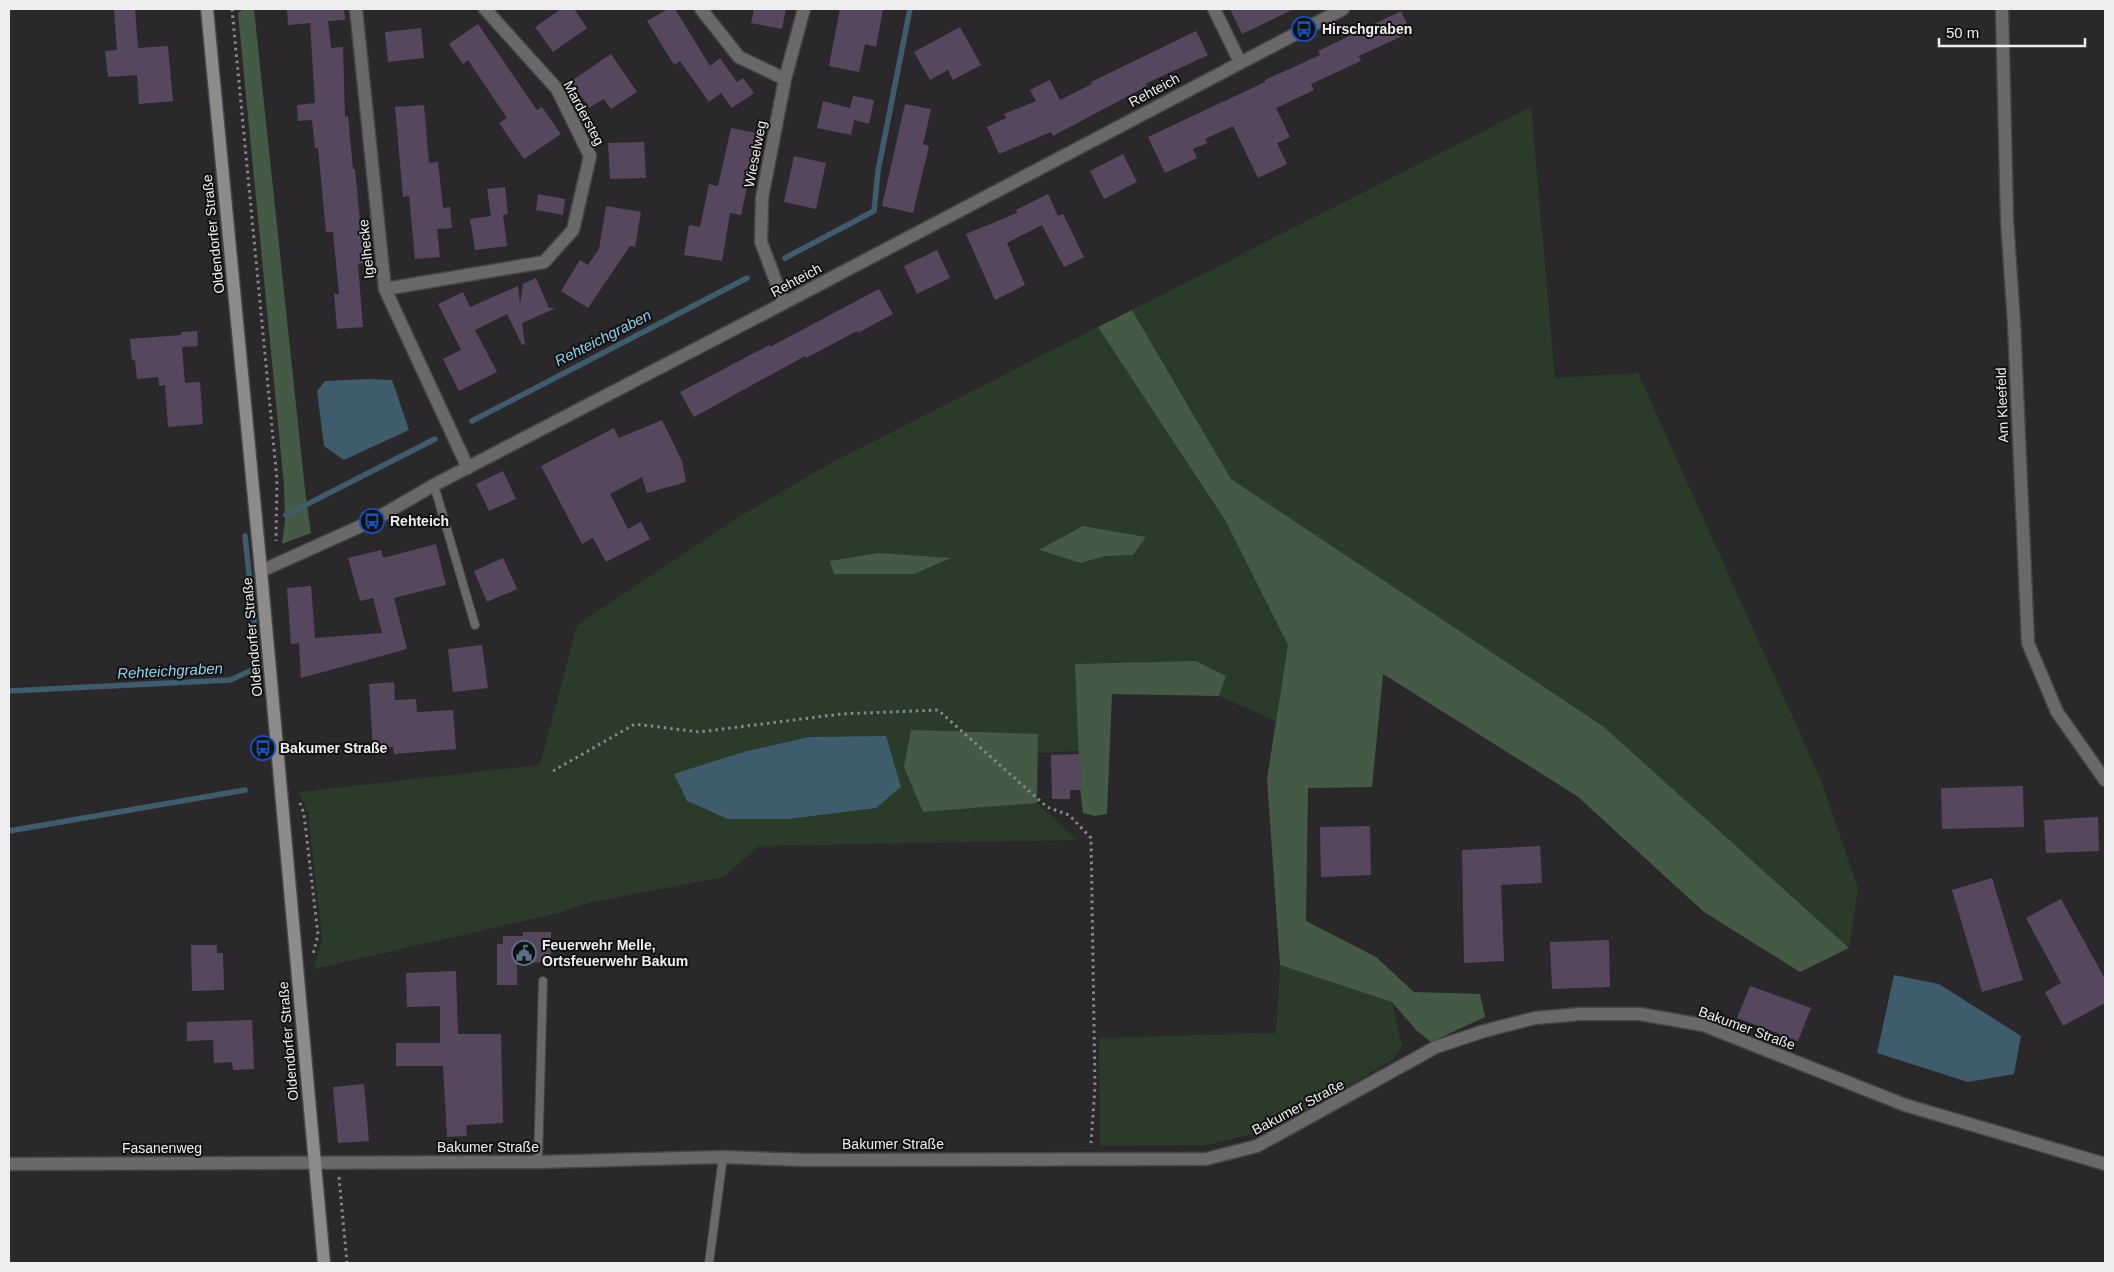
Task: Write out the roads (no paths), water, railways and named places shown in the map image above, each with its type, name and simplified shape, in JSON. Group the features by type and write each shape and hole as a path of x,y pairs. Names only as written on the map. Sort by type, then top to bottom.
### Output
{"main road":[{"name":"Oldendorfer Straße","path":"207,9 261,571 324,1263"}],"street":[{"name":"Igelhecke","path":"356,9 385,288 468,468"},
{"name":"Mardersteg","path":"385,288 544,262 573,230 590,156 557,89 485,9"},
{"path":"701,9 740,57 784,79"},
{"name":"Wieselweg","path":"784,303 761,242 762,198 784,79 804,9"},
{"path":"1214,9 1240,62"},
{"name":"Rehteich","path":"261,571 372,520 434,485 1342,9"},
{"name":"Am Kleefeld","path":"2002,9 2007,220 2014,323 2028,643 2057,712 2105,780"},
{"name":"Bakumer Straße","path":"314,1163 538,1162 723,1157 806,1160 1206,1158 1258,1146 1436,1047 1535,1018 1580,1014 1640,1014 1703,1025 1906,1105 2105,1164"},
{"name":"Fasanenweg","path":"9,1164 314,1163"}],"lane":[{"path":"434,485 475,625"},
{"path":"538,1162 543,981"},
{"path":"709,1263 723,1157"}],"water":[{"path":"392,380 409,430 344,460 324,446 317,391 325,381"},
{"path":"886,736 901,787 876,808 788,819 728,819 687,801 674,774 743,752 809,737"},
{"path":"1894,975 1939,984 2021,1036 2014,1074 1968,1082 1877,1053"}],"waterway":[{"name":"Rehteichgraben","path":"785,258 874,211 878,171 910,9"},
{"name":"Rehteichgraben","path":"472,421 747,278"},
{"name":"Rehteichgraben","path":"286,515 435,439"},
{"name":"Rehteichgraben","path":"9,691 230,680 259,667 245,536"},
{"path":"9,831 245,790"}],"place":[{"name":"Hirschgraben","path":"1304,29"},
{"name":"Rehteich","path":"372,521"},
{"name":"Bakumer Straße","path":"263,748"},
{"name":"Feuerwehr Melle, Ortsfeuerwehr Bakum","path":"524,953"}]}
